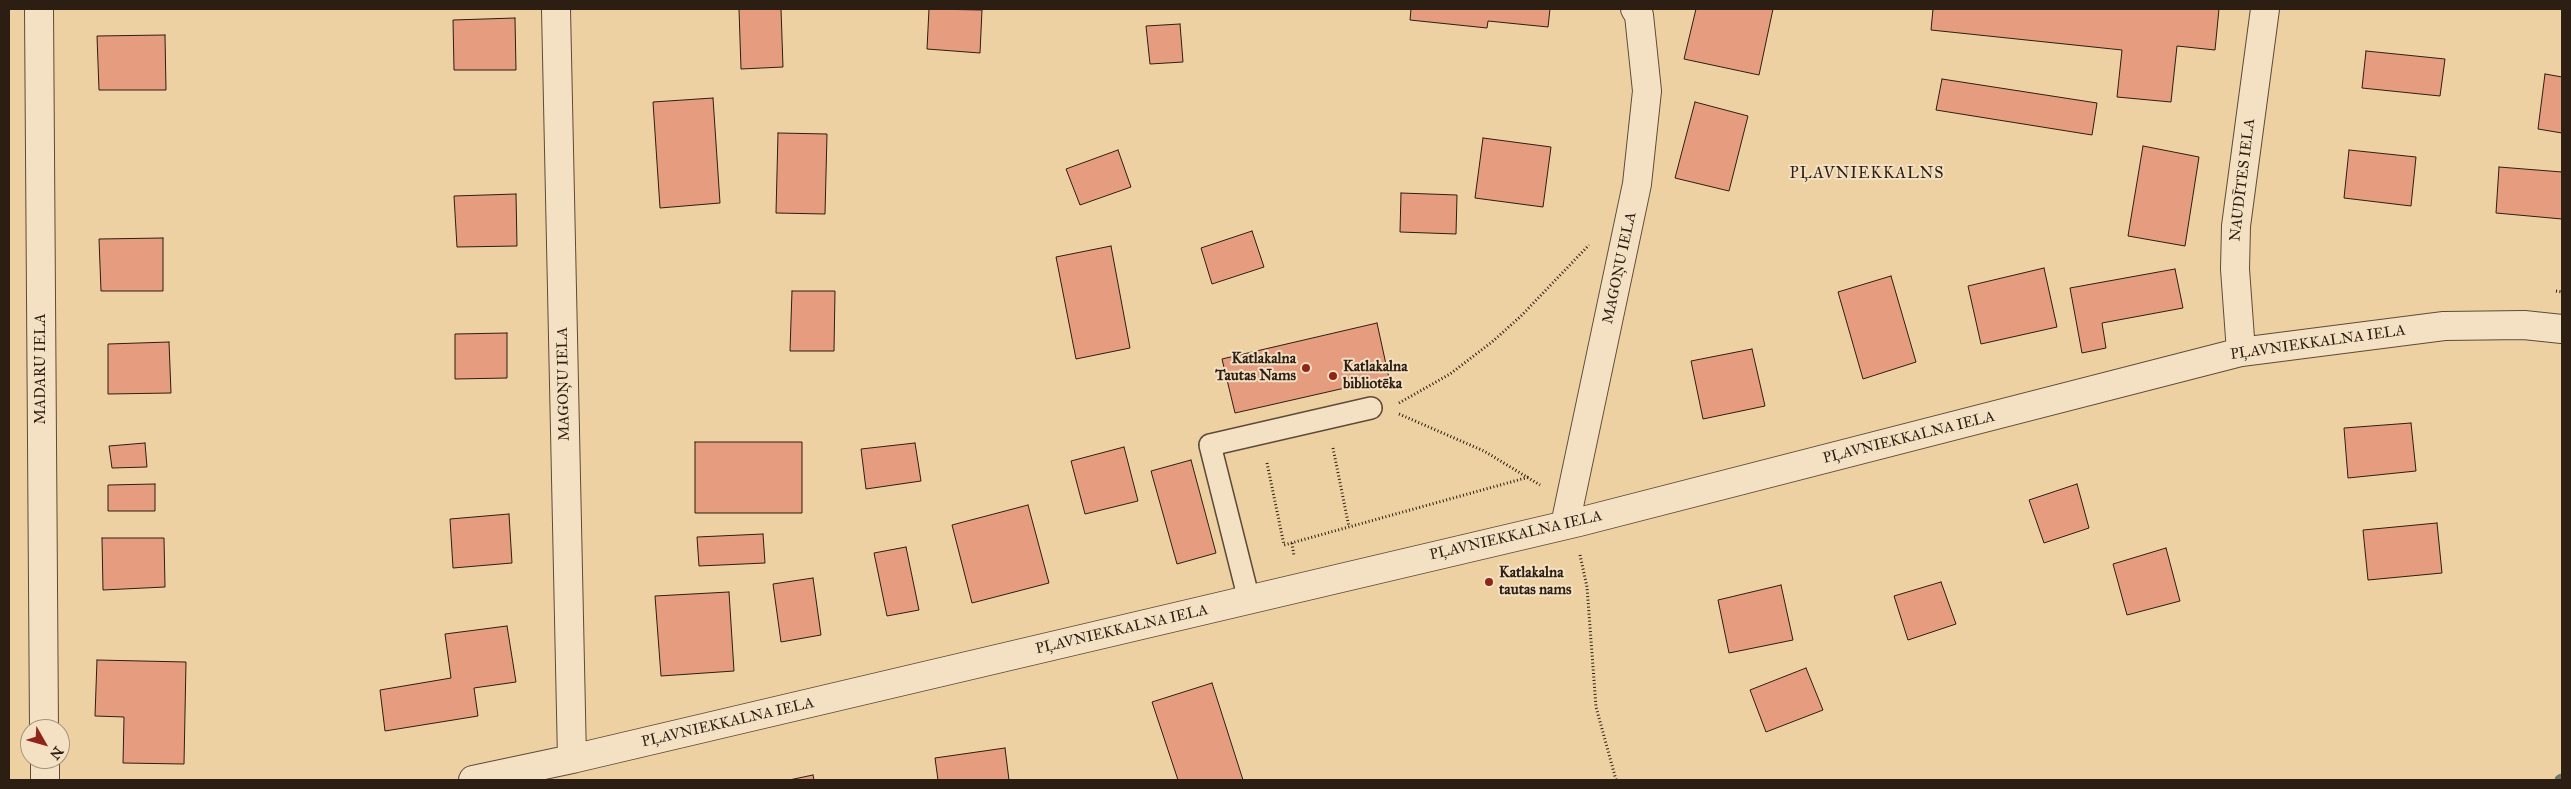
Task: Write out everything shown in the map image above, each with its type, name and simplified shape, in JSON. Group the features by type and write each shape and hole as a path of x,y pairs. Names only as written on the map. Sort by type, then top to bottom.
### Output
{"street":[{"name":"MADARU IELA","path":"39,9 44,719"},
{"name":"MAGOŅU IELA","path":"556,9 572,759"},
{"name":"MAGOŅU IELA","path":"1571,518 1638,184 1647,91 1639,15 1635,9"},
{"name":"NAUDĪTES IELA","path":"2241,352 2235,270 2236,226 2265,9"},
{"name":"PĻAVNIEKKALNA IELA","path":"473,780 572,759 1249,600 2241,352 2444,326 2524,325 2562,329"}],"lane":[{"path":"1249,600 1210,445 1326,418 1379,409"}],"path":[{"path":"1379,409 1450,374 1492,342 1576,261 1594,238"},
{"path":"2556,291 2562,292"},
{"path":"1379,409 1439,430 1484,451 1529,477 1571,518 1586,587 1596,707 1616,780"},
{"path":"1326,418 1350,527"},
{"path":"1261,433 1284,546 1529,477"}],"building":[{"path":"739,9 781,9 783,67 741,69"},
{"path":"929,9 982,10 980,53 927,49"},
{"path":"1411,9 1550,9 1548,27 1488,21 1487,28 1410,20"},
{"path":"1696,9 1773,9 1759,75 1684,59"},
{"path":"1933,9 2219,9 2215,50 2177,46 2171,102 2117,97 2122,50 1931,30"},
{"path":"515,18 516,70 454,70 453,20"},
{"path":"1180,24 1183,62 1150,64 1146,26"},
{"path":"165,35 166,90 99,90 97,36"},
{"path":"2366,51 2445,59 2440,96 2362,88"},
{"path":"2545,74 2562,77 2562,133 2538,129"},
{"path":"1942,79 2097,103 2092,135 1936,110"},
{"path":"713,98 720,203 660,208 653,102"},
{"path":"1695,102 1748,116 1729,191 1675,178"},
{"path":"778,133 827,134 825,214 776,213"},
{"path":"1483,138 1551,147 1543,207 1475,198"},
{"path":"2143,146 2199,157 2185,246 2128,236"},
{"path":"1118,150 1131,187 1080,205 1066,169"},
{"path":"2349,150 2416,157 2411,206 2344,198"},
{"path":"2499,167 2562,172 2562,219 2496,213"},
{"path":"1401,193 1457,195 1456,234 1400,232"},
{"path":"516,194 517,246 457,247 454,196"},
{"path":"1252,231 1264,267 1212,284 1201,248"},
{"path":"163,238 163,291 101,291 99,239"},
{"path":"1111,246 1130,348 1076,359 1056,257"},
{"path":"2044,268 2057,327 1981,344 1968,286"},
{"path":"2175,269 2183,308 2102,323 2106,348 2082,353 2070,288"},
{"path":"1891,276 1916,362 1863,379 1838,292"},
{"path":"792,291 835,291 834,351 790,351"},
{"name":"Katlakalna Tautas Nams","path":"1377,323 1389,378 1235,413 1222,359"},
{"path":"507,333 507,378 455,379 455,334"},
{"path":"169,342 171,393 108,394 108,344"},
{"path":"1752,349 1765,406 1703,419 1691,361"},
{"path":"2411,423 2416,471 2348,478 2344,428"},
{"path":"695,442 802,442 802,513 695,513"},
{"path":"145,443 147,467 112,468 109,446"},
{"path":"915,443 921,481 866,489 861,449"},
{"path":"1124,447 1138,501 1085,514 1071,461"},
{"path":"1191,460 1216,553 1177,564 1151,471"},
{"path":"155,484 155,511 108,511 108,485"},
{"path":"2077,484 2089,528 2044,543 2029,500"},
{"path":"1028,505 1049,583 972,603 952,525"},
{"path":"509,514 512,563 453,568 450,519"},
{"path":"2437,523 2442,573 2368,580 2363,530"},
{"path":"763,534 765,563 699,566 697,537"},
{"path":"102,538 164,538 165,587 103,590"},
{"path":"906,547 919,610 887,616 874,553"},
{"path":"2166,548 2180,601 2127,615 2113,564"},
{"path":"813,578 821,635 781,642 773,584"},
{"path":"1941,582 1956,624 1908,640 1894,596"},
{"path":"1781,585 1793,640 1729,653 1718,600"},
{"path":"729,592 734,671 661,676 655,596"},
{"path":"507,626 516,682 474,688 478,716 385,731 380,690 451,678 445,634"},
{"path":"97,660 186,662 184,764 123,763 124,717 95,716"},
{"path":"1806,668 1823,710 1766,732 1750,690"},
{"path":"1212,683 1243,780 1178,780 1152,702"},
{"path":"1005,748 1009,780 938,780 935,758"},
{"path":"813,775 814,780 789,780"}],"place":[{"name":"Katlakalna Tautas Nams","path":"1306,368"},
{"name":"Katlakalna bibliotēka","path":"1333,376"},
{"name":"Katlakalna tautas nams","path":"1489,582"}],"district":[{"name":"PĻAVNIEKKALNS","path":"1867,174"}]}
